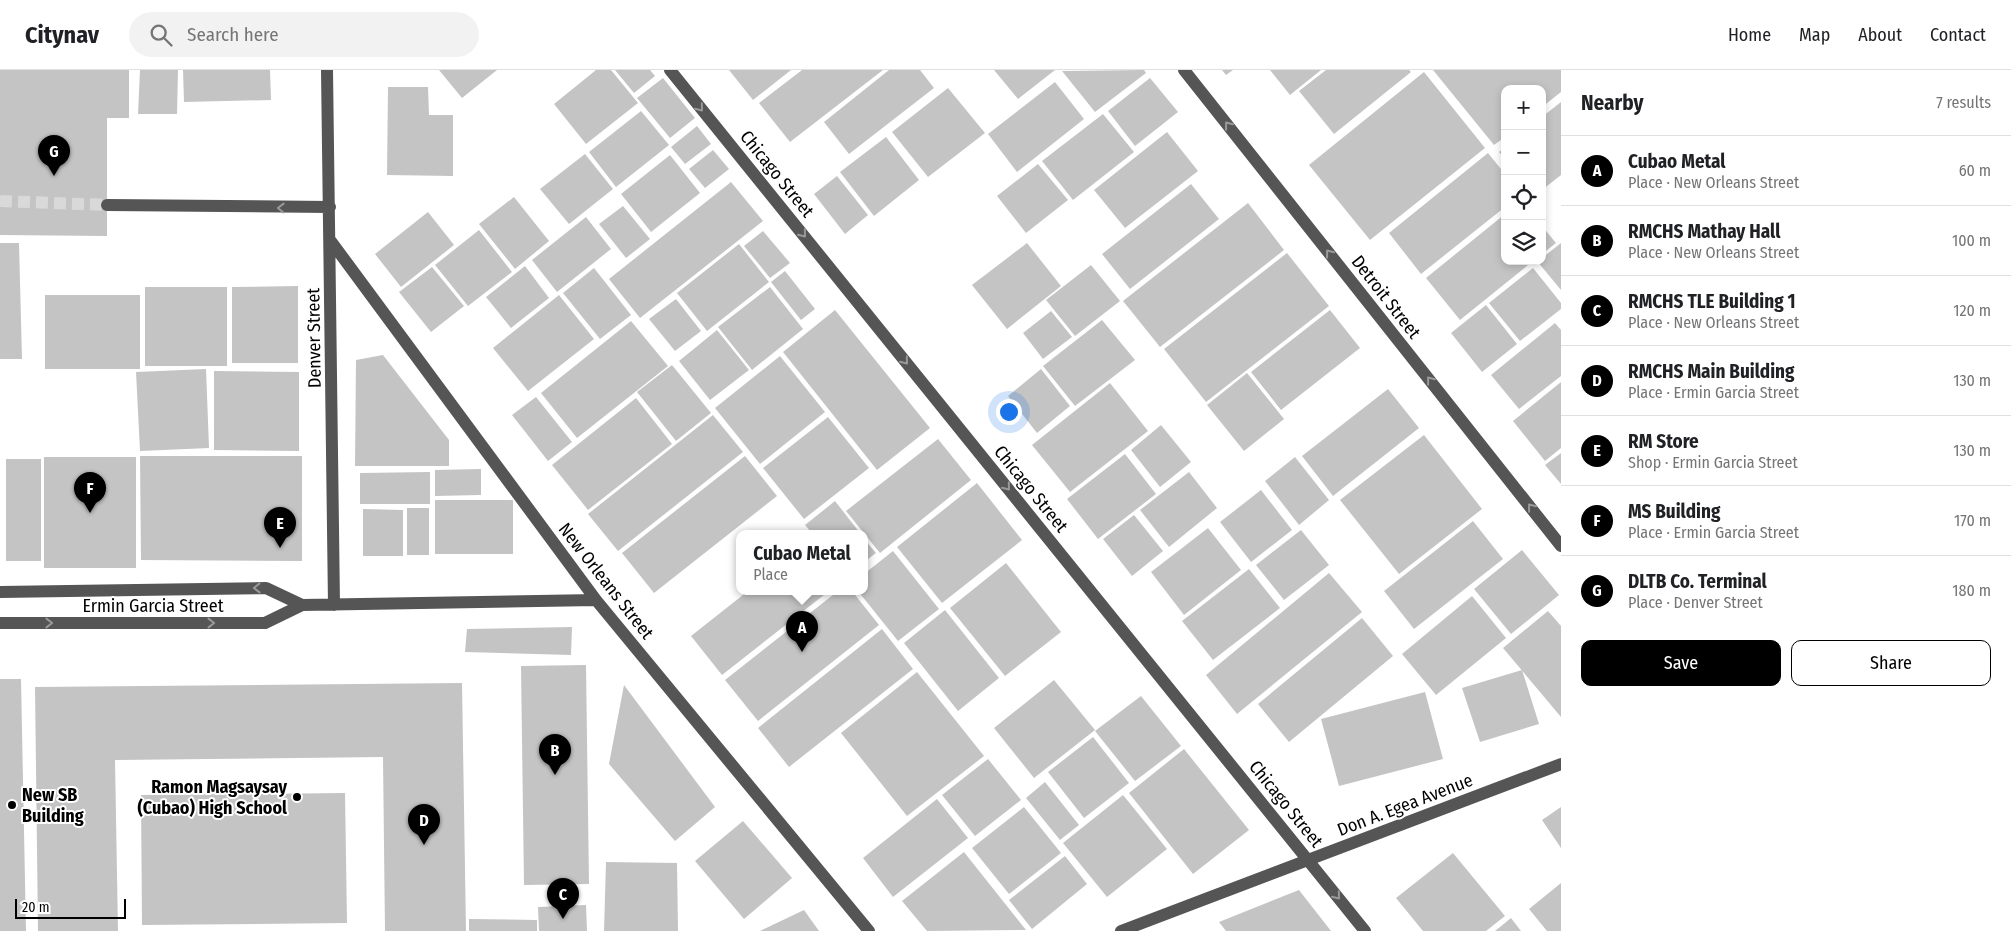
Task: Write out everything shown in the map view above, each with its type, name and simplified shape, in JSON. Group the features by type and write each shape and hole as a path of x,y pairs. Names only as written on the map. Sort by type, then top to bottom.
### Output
{"street":[{"name":"Denver Street","path":"327,70 334,605"},
{"name":"Chicago Street","path":"670,70 1365,931"},
{"name":"Detroit Street","path":"1184,70 1561,546"},
{"path":"107,205 330,206"},
{"name":"New Orleans Street","path":"330,240 596,600 870,931"},
{"name":"Ermin Garcia Street","path":"0,592 266,588 302,605 596,600"},
{"name":"Ermin Garcia Street","path":"0,623 265,623 302,605"},
{"name":"Don A. Egea Avenue","path":"1121,931 1561,764"}],"building":[{"path":"0,70 129,70 129,118 107,118 107,236 0,235"},
{"path":"140,70 178,70 177,114 138,114"},
{"path":"183,70 270,70 271,100 184,102"},
{"path":"439,70 497,70 462,98"},
{"path":"596,70 611,70 638,103 586,144 554,104"},
{"path":"615,70 650,70 655,76 634,93"},
{"path":"729,70 791,70 753,100"},
{"path":"802,70 883,70 790,142 759,103"},
{"path":"889,70 920,70 934,88 849,154 824,122"},
{"path":"994,70 1055,70 1018,99"},
{"path":"1144,70 1146,73 1095,112 1062,71"},
{"path":"1222,70 1233,70 1226,75"},
{"path":"1270,70 1321,70 1290,95"},
{"path":"1326,70 1409,70 1411,72 1334,134 1299,91"},
{"path":"1433,70 1561,70 1561,92 1546,104 1546,85 1501,85 1501,140 1494,145"},
{"path":"1424,72 1485,148 1370,240 1309,165"},
{"path":"663,78 695,118 670,138 637,98"},
{"path":"1150,78 1178,112 1135,146 1108,111"},
{"path":"1055,82 1084,119 1017,172 988,134"},
{"path":"388,87 428,87 429,115 453,115 453,176 387,175"},
{"path":"948,88 985,133 928,177 892,132"},
{"path":"1561,102 1561,175 1546,187 1546,130 1546,114"},
{"path":"641,111 669,145 616,187 589,152"},
{"path":"1103,114 1134,152 1073,200 1042,161"},
{"path":"697,126 711,144 685,164 671,147"},
{"path":"1167,132 1198,171 1125,228 1094,190"},
{"path":"886,137 919,180 874,216 840,172"},
{"path":"713,150 729,169 705,188 689,169"},
{"path":"1488,153 1501,169 1501,210 1421,274 1389,233"},
{"path":"585,154 613,189 569,224 540,189"},
{"path":"670,155 700,193 651,232 621,194"},
{"path":"1038,164 1068,200 1026,233 997,196"},
{"path":"837,176 868,215 845,234 814,194"},
{"path":"731,182 763,221 640,318 609,279"},
{"path":"1191,184 1219,219 1130,289 1102,254"},
{"path":"514,197 549,241 515,269 479,224"},
{"path":"1248,203 1284,250 1160,347 1123,301"},
{"path":"623,206 650,239 626,258 599,224"},
{"path":"428,212 454,245 401,287 375,254"},
{"path":"586,217 611,249 557,292 532,260"},
{"path":"1501,217 1501,265 1528,265 1460,320 1426,278"},
{"path":"479,230 512,272 468,306 435,265"},
{"path":"763,231 790,263 770,278 744,246"},
{"path":"1546,231 1556,243 1546,251"},
{"path":"0,243 19,243 22,359 0,359"},
{"path":"1027,243 1061,286 1007,329 972,285"},
{"path":"1561,243 1561,290 1540,265 1546,265 1546,255"},
{"path":"739,244 769,282 707,331 677,293"},
{"path":"1287,253 1329,306 1206,402 1164,349"},
{"path":"1091,265 1120,301 1075,336 1046,300"},
{"path":"525,266 549,298 511,328 486,297"},
{"path":"432,267 464,306 431,332 399,292"},
{"path":"594,268 631,315 600,339 563,293"},
{"path":"1533,268 1561,303 1561,309 1520,341 1489,303"},
{"path":"785,271 815,309 801,320 771,282"},
{"path":"298,286 298,363 232,363 232,287"},
{"path":"145,287 227,287 227,366 145,366"},
{"path":"770,287 803,329 752,370 718,327"},
{"path":"45,295 140,295 140,369 45,369"},
{"path":"559,295 594,339 528,391 493,348"},
{"path":"676,299 701,331 675,351 649,319"},
{"path":"1486,305 1517,344 1482,372 1451,333"},
{"path":"835,310 930,428 877,470 783,352"},
{"path":"1330,310 1360,348 1281,410 1251,372"},
{"path":"1051,311 1072,337 1043,359 1023,333"},
{"path":"1102,320 1135,360 1075,406 1043,366"},
{"path":"631,321 668,366 577,438 541,393"},
{"path":"1555,323 1561,330 1561,376 1519,409 1491,375"},
{"path":"717,330 749,370 710,400 679,361"},
{"path":"383,355 449,440 449,466 355,466 356,360"},
{"path":"780,356 825,412 760,464 715,408"},
{"path":"672,365 711,413 676,441 637,392"},
{"path":"206,369 209,448 140,451 136,372"},
{"path":"1041,369 1070,406 1037,433 1008,396"},
{"path":"214,371 299,372 299,451 214,450"},
{"path":"1247,373 1284,419 1244,451 1207,405"},
{"path":"1561,382 1561,448 1545,461 1513,421"},
{"path":"1110,383 1148,431 1070,492 1032,445"},
{"path":"1388,389 1419,428 1333,496 1302,456"},
{"path":"536,397 572,442 548,461 512,415"},
{"path":"636,398 672,444 588,510 552,465"},
{"path":"713,415 743,452 618,551 588,514"},
{"path":"828,417 869,468 804,519 763,468"},
{"path":"1161,425 1191,462 1160,487 1131,450"},
{"path":"1424,435 1482,509 1399,574 1340,500"},
{"path":"938,439 971,480 880,553 868,538 868,530 861,530 846,511"},
{"path":"1561,453 1561,484 1545,465"},
{"path":"1125,454 1156,494 1098,539 1067,499"},
{"path":"140,456 302,456 302,561 141,560"},
{"path":"745,456 777,496 654,593 622,553"},
{"path":"44,457 136,457 136,568 44,568"},
{"path":"1295,457 1329,500 1299,525 1265,481"},
{"path":"6,459 41,459 41,561 6,561"},
{"path":"481,469 481,495 435,496 435,470"},
{"path":"430,472 430,504 360,504 360,473"},
{"path":"1189,472 1217,508 1169,547 1140,510"},
{"path":"977,483 1022,540 942,603 897,547"},
{"path":"1261,490 1292,530 1251,562 1220,522"},
{"path":"435,500 513,500 513,554 435,554"},
{"path":"835,501 858,530 809,530 805,525"},
{"path":"407,508 429,508 429,555 407,555"},
{"path":"363,509 403,510 403,556 363,556"},
{"path":"1134,515 1163,551 1132,576 1103,539"},
{"path":"1473,521 1503,559 1414,629 1384,591"},
{"path":"1208,528 1241,570 1184,615 1151,572"},
{"path":"1301,530 1329,565 1284,600 1256,565"},
{"path":"868,544 876,553 868,559"},
{"path":"1522,550 1559,595 1511,634 1474,589"},
{"path":"893,551 939,609 898,641 861,595 868,595 868,571"},
{"path":"1006,563 1061,632 1005,676 950,608"},
{"path":"1249,569 1280,608 1213,660 1182,621"},
{"path":"1329,573 1362,612 1237,714 1206,675"},
{"path":"743,595 824,595 722,675 691,636"},
{"path":"833,595 855,595 879,625 758,721 725,680"},
{"path":"1472,596 1506,638 1436,695 1402,654"},
{"path":"945,610 999,678 958,711 904,643"},
{"path":"1548,611 1561,626 1561,717 1503,648"},
{"path":"1362,618 1393,656 1289,742 1258,704"},
{"path":"572,627 571,655 465,652 467,629"},
{"path":"882,629 913,669 789,767 758,728"},
{"path":"586,665 589,884 524,885 521,666"},
{"path":"1522,670 1539,724 1480,742 1462,688"},
{"path":"917,672 984,756 907,816 841,733"},
{"name":"New SB Building","path":"0,679 21,679 26,931 0,931"},
{"path":"1054,680 1095,730 1034,778 994,728"},
{"path":"462,683 466,931 385,931 383,757 115,760 118,931 38,931 35,687"},
{"path":"624,685 715,807 675,841 609,764"},
{"path":"1425,692 1443,759 1339,786 1321,719"},
{"path":"1141,696 1181,746 1135,781 1095,731"},
{"path":"1093,737 1129,783 1084,818 1048,772"},
{"path":"1184,749 1249,830 1193,874 1129,793"},
{"path":"988,759 1021,800 975,836 942,795"},
{"path":"1045,782 1079,825 1060,840 1026,798"},
{"path":"345,793 347,923 142,925 141,795"},
{"path":"1123,795 1167,849 1107,897 1063,843"},
{"path":"937,799 968,838 893,897 863,858"},
{"path":"1024,807 1061,853 1009,894 972,848"},
{"path":"1561,807 1561,848 1542,820"},
{"path":"743,821 792,878 744,919 695,861"},
{"path":"964,852 1026,930 927,931 902,901"},
{"path":"1453,853 1505,916 1486,931 1423,931 1396,898"},
{"path":"1065,856 1087,884 1032,929 1009,900"},
{"path":"606,862 677,863 678,931 604,931"},
{"path":"1561,883 1561,931 1547,931 1529,909"},
{"path":"1299,890 1331,931 1226,931 1219,922"},
{"path":"586,905 587,931 539,931 538,907"},
{"path":"804,910 819,931 760,931"},
{"path":"1511,918 1521,931 1495,931"},
{"path":"469,919 537,920 537,931 469,931"}],"tunnel":[{"path":"0,201 107,205"}],"place":[{"name":"DLTB Co. Terminal","path":"54,176"},
{"name":"MS Building","path":"90,513"},
{"name":"RM Store","path":"280,548"},
{"name":"Cubao Metal","path":"802,652"},
{"name":"RMCHS Mathay Hall","path":"555,775"},
{"name":"Ramon Magsaysay (Cubao) High School","path":"297,797"},
{"name":"New SB Building","path":"12,805"},
{"name":"RMCHS Main Building","path":"424,845"},
{"name":"RMCHS TLE Building 1","path":"563,919"}]}
